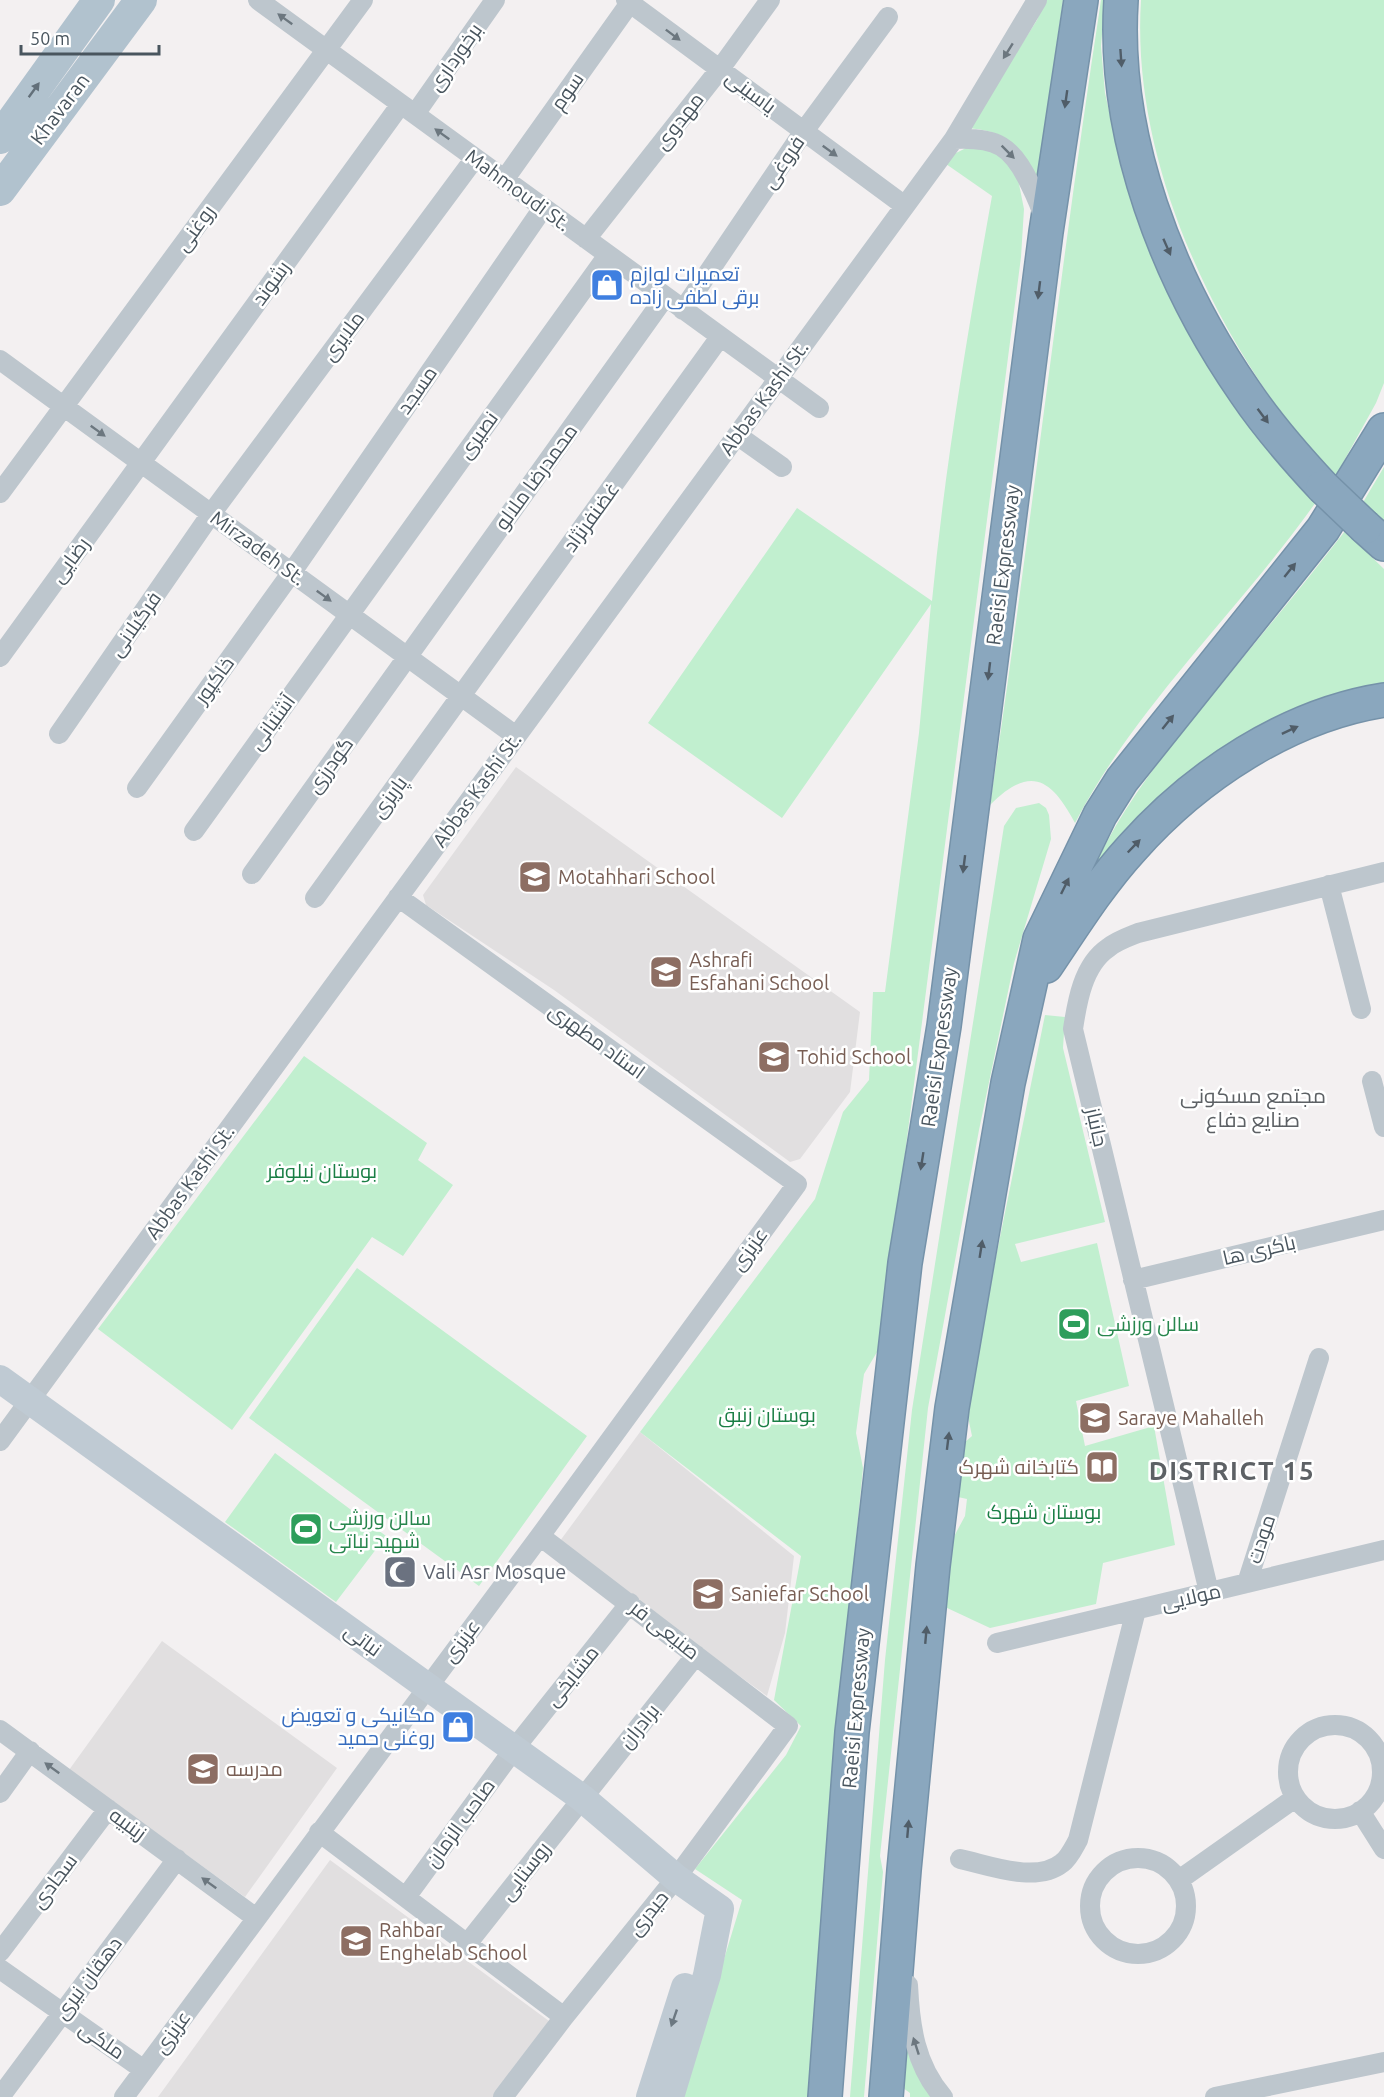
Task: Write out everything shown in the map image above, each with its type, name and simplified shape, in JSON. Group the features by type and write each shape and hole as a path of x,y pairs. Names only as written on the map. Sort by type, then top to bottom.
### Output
{"highway":[{"name":"Raeisi Expressway","path":"825,2097 852,1732 905,1263 944,1026 1046,232 1081,0"},
{"path":"1120,0 1122,75 1136,149 1163,240 1201,319 1244,390 1323,487 1374,536"},
{"path":"886,2097 904,1870 933,1566 952,1408 1008,1083 1040,939 1100,815 1122,780 1323,529 1384,430"},
{"path":"1026,995 1088,902 1132,847 1199,785 1271,739 1318,717 1361,703 1384,700"}],"main road":[{"name":"Khavaran","path":"0,138 99,0"},
{"name":"Khavaran","path":"0,190 141,0"},
{"name":"نباتی","path":"0,1379 582,1798 718,1917"},
{"path":"650,2097 689,1975 718,1917"},
{"path":"670,2097 706,1975 718,1917"}],"street":[{"name":"Mahmoudi St.","path":"258,0 819,408"},
{"name":"روغنی","path":"0,493 363,0"},
{"name":"برخورداری","path":"408,109 495,0"},
{"name":"مهدوی","path":"586,240 720,69 770,0"},
{"name":"Abbas Kashi St.","path":"0,1441 954,139 1037,0"},
{"name":"یاسینی","path":"630,1 905,206"},
{"name":"سوم","path":"504,180 630,1"},
{"name":"فروغی","path":"683,310 804,131 888,17"},
{"name":"رشوند","path":"141,462 408,109"},
{"path":"954,139 974,138 992,141 1009,152 1022,168 1041,205 1046,232"},
{"name":"ملایری","path":"211,514 475,158"},
{"name":"مسجد","path":"292,572 543,208"},
{"name":"نصیری","path":"349,614 608,255"},
{"name":"محمدرضا ملالو","path":"407,657 665,297"},
{"name":"غضنفرنژاد","path":"462,696 720,337"},
{"name":"Mirzadeh St.","path":"0,360 516,736"},
{"path":"737,435 782,467"},
{"name":"رضایی","path":"0,657 141,462"},
{"name":"فرگیلانی","path":"59,734 211,514"},
{"name":"خاکپور","path":"137,788 292,572"},
{"name":"آشتیانی","path":"194,831 349,614"},
{"name":"گودرزی","path":"252,874 407,657"},
{"name":"پاریزی","path":"315,897 462,696"},
{"name":"جانباز","path":"1209,1592 1073,1029 1077,995 1106,948 1138,933 1384,872"},
{"path":"1329,885 1361,1009"},
{"name":"استاد مطهری","path":"398,897 797,1184"},
{"path":"1372,1081 1384,1127"},
{"name":"عزیزی","path":"124,2097 540,1536 797,1184"},
{"name":"باکری ها","path":"1133,1280 1384,1220"},
{"name":"مودت","path":"1247,1583 1319,1358"},
{"name":"صنیعی فر","path":"540,1536 788,1726"},
{"name":"مولايی","path":"997,1643 1384,1551"},
{"name":"مشایخی","path":"514,1749 630,1603"},
{"path":"960,1859 1026,1872 1043,1871 1062,1863 1078,1840 1136,1610"},
{"name":"برادران","path":"582,1798 696,1655"},
{"path":"1328,1724 1343,1724 1358,1730 1370,1739 1378,1752 1382,1767 1382,1783 1376,1797 1360,1811 1336,1820 1320,1817 1306,1810 1295,1798 1288,1783 1287,1767 1291,1751 1301,1738 1313,1729 1328,1724"},
{"name":"حیدری","path":"503,2097 676,1878 788,1726"},
{"name":"زینبیه","path":"0,1730 256,1918"},
{"name":"صاحب الزمان","path":"406,1897 514,1749"},
{"path":"0,1792 30,1751"},
{"name":"روستایی","path":"467,1944 582,1798"},
{"path":"1179,1880 1295,1798"},
{"name":"سجادی","path":"0,1952 108,1809"},
{"path":"1360,1811 1384,1849"},
{"path":"319,1832 564,2017"},
{"path":"1137,1858 1153,1860 1167,1868 1179,1880 1185,1895 1186,1911 1182,1927 1173,1940 1161,1949 1146,1954 1131,1954 1116,1949 1104,1940 1095,1927 1091,1905 1096,1882 1107,1870 1121,1861 1137,1858"},
{"name":"دهقان نیری","path":"0,2097 177,1859"},
{"path":"904,1870 910,2019 913,2041 927,2073 943,2097"},
{"name":"ملکی","path":"0,1969 144,2070"},
{"path":"1215,2097 1294,2089 1384,2062"}],"shaded area":[{"path":"516,767 860,1012 850,1092 800,1159 790,1162 554,990 426,905 423,895"},
{"name":"Saniefar School","path":"640,1432 794,1556 785,1633 767,1696 557,1545"},
{"name":"مدرسه","path":"162,1641 337,1768 245,1897 69,1770"},
{"name":"Rahbar Enghelab School","path":"330,1860 549,2021 494,2097 158,2097"}],"green space":[{"path":"1045,0 1063,0 1037,182 1011,143 995,133 969,128 1037,20"},
{"path":"1101,0 1105,0 1101,46 1105,93 1119,155 1208,363 1235,406 1316,502 1255,581 1158,698 1100,780 1075,823 1057,796 1048,787 1038,782 1028,781 1017,785 1004,792 990,805"},
{"path":"1141,0 1384,0 1384,383 1376,403 1334,479 1294,430 1256,376 1222,318 1192,257 1168,194 1151,129 1142,64"},
{"name":"بوستان زنبق","path":"966,148 990,149 1016,169 1024,209 1021,257 880,1347 864,1374 856,1433 863,1468 828,1823 808,2097 682,2097 742,1900 695,1869 786,1755 801,1726 774,1700 801,1556 640,1432 815,1199 843,1112 869,1080 873,992 885,992 919,733 931,604 782,818 648,723 797,508 932,601 943,499 992,196 946,164 952,155"},
{"path":"1384,467 1384,524 1362,504"},
{"path":"1345,531 1384,569 1384,692 1304,714 1082,897 1107,842 1156,766"},
{"path":"1039,803 1046,808 1049,815 1051,839 1014,963 979,1130 928,1408 880,1856 883,1872 864,2097 850,2097 885,1660 912,1410 1004,826 1016,808"},
{"name":"بوستان شهرک","path":"1045,1015 1065,1017 1063,1048 1105,1222 1015,1244 1021,1262 1097,1243 1129,1386 1076,1401 1085,1446 1154,1426 1175,1545 1103,1563 1096,1604 990,1628 945,1607 951,1542 965,1516 967,1499 958,1497 964,1443 972,1436 967,1412 978,1346"},
{"name":"بوستان نیلوفر","path":"304,1056 427,1143 418,1160 453,1185 403,1256 372,1237 232,1430 98,1329"},
{"path":"357,1268 587,1436 479,1586 249,1418"},
{"name":"سالن ورزشی شهید نباتی","path":"275,1453 386,1536 336,1602 225,1522"},
{"path":"904,2016 936,2097 910,2097 910,2093 903,2088"}],"place":[{"name":"تعمیرات لوازم برقی لطفی زاده","path":"607,285"},
{"name":"Motahhari School","path":"535,877"},
{"name":"Ashrafi Esfahani School","path":"666,972"},
{"name":"Tohid School","path":"774,1057"},
{"name":"سالن ورزشی","path":"1074,1324"},
{"name":"Saraye Mahalleh","path":"1095,1418"},
{"name":"کتابخانه شهرک","path":"1102,1467"},
{"name":"سالن ورزشی شهید نباتی","path":"306,1529"},
{"name":"Vali Asr Mosque","path":"400,1572"},
{"name":"Saniefar School","path":"708,1594"},
{"name":"مکانیکی و تعویض روغنی حمید","path":"458,1727"},
{"name":"مدرسه","path":"203,1769"},
{"name":"Rahbar Enghelab School","path":"356,1941"}],"district":[{"name":"مجتمع مسکونی صنایع دفاع","path":"1253,1108"},
{"name":"DISTRICT 15","path":"1232,1471"}]}
